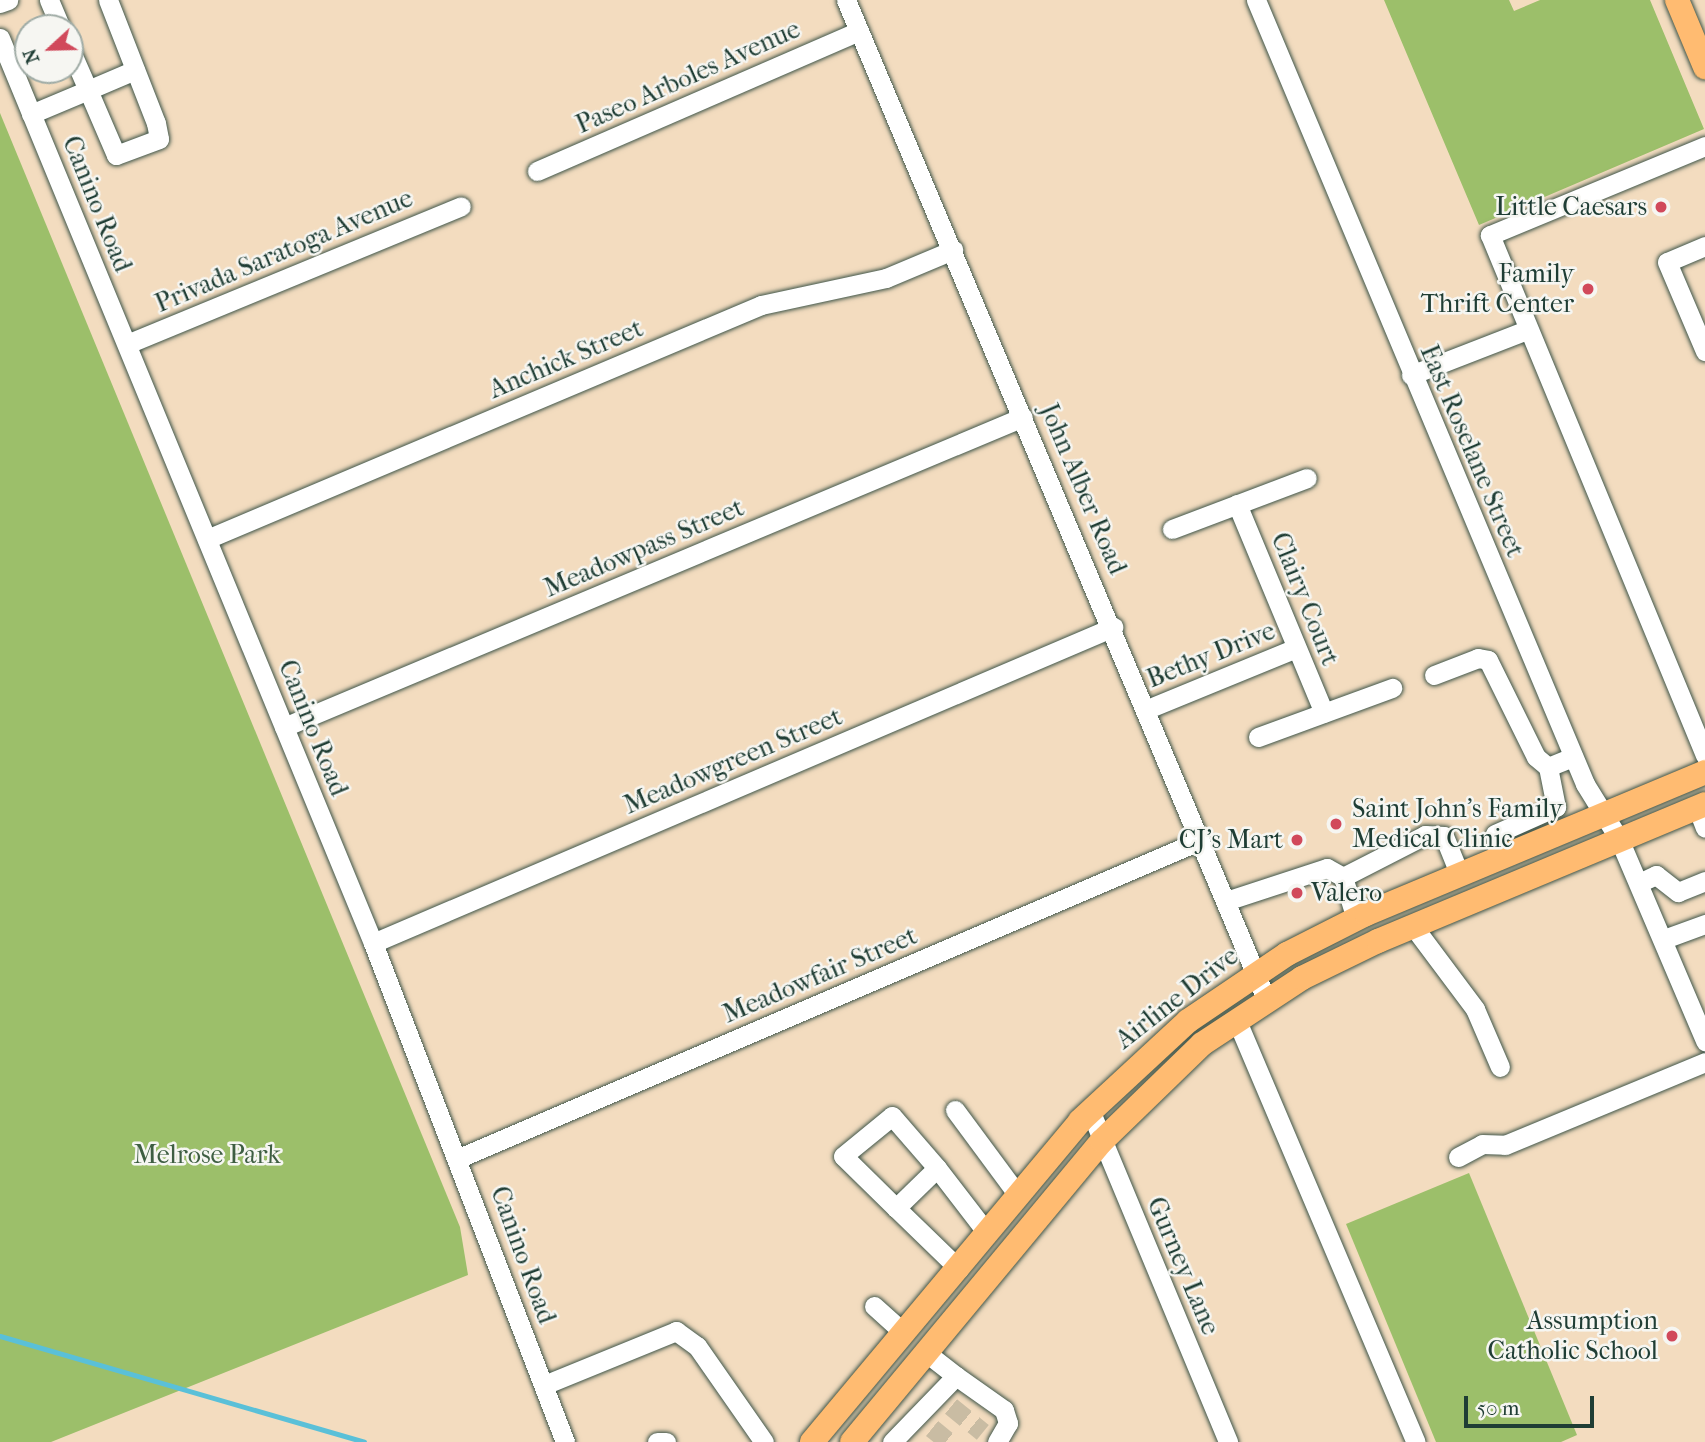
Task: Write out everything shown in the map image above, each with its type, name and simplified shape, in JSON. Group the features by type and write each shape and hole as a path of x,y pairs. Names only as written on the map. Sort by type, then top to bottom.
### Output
{"main road":[{"path":"1677,0 1705,68"},
{"name":"Airline Drive","path":"811,1442 1090,1110 1149,1053 1255,974 1356,919 1459,873 1705,772"},
{"name":"Airline Drive","path":"882,1438 927,1353 1102,1141 1181,1062 1267,1001 1413,926 1619,838 1702,813"},
{"path":"904,1332 927,1353"}],"street":[{"path":"0,3 8,0"},
{"path":"84,81 116,155 159,139 107,0"},
{"name":"John Alber Road","path":"846,0 1113,627 1267,1001"},
{"name":"East Roselane Street","path":"1256,0 1573,757 1619,838 1664,939 1704,1039"},
{"name":"Paseo Arboles Avenue","path":"537,171 859,31"},
{"name":"Canino Road","path":"0,38 373,943 459,1158 565,1442"},
{"path":"31,114 135,70"},
{"path":"1705,146 1490,235 1527,330 1705,755"},
{"name":"Privada Saratoga Avenue","path":"127,344 461,206"},
{"path":"1705,246 1667,262 1705,351"},
{"name":"Anchick Street","path":"207,539 761,305 886,278 953,250"},
{"path":"1411,375 1527,330"},
{"name":"Meadowpass Street","path":"284,727 1023,417"},
{"path":"1172,529 1307,478"},
{"name":"Clairy Court","path":"1237,504 1324,713"},
{"name":"Meadowgreen Street","path":"373,943 1113,627"},
{"name":"Bethy Drive","path":"1145,710 1296,648"},
{"path":"1434,675 1478,658 1495,666 1536,757 1548,767 1556,807 1495,834 1499,857"},
{"path":"1258,737 1392,688"},
{"path":"1548,767 1573,757"},
{"path":"1343,877 1425,835 1444,836 1459,873"},
{"name":"Meadowfair Street","path":"459,1158 1201,840"},
{"path":"1226,901 1327,868 1343,877 1356,919"},
{"path":"1639,883 1656,875 1678,892 1705,881"},
{"path":"1664,939 1705,924"},
{"path":"1413,926 1475,1009 1500,1067"},
{"path":"1237,1021 1416,1442"},
{"path":"1458,1157 1482,1144 1505,1145 1704,1067"},
{"path":"955,1110 1018,1195"},
{"name":"Gurney Lane","path":"1090,1110 1227,1442"},
{"path":"959,1269 843,1156 892,1116 937,1168 987,1233"},
{"path":"896,1208 937,1168"},
{"path":"874,1306 904,1332"},
{"path":"544,1385 676,1331 697,1346 764,1442"},
{"path":"927,1353 1004,1410 1008,1423 991,1439"},
{"path":"882,1438 925,1422 944,1400 956,1376"},
{"path":"657,1442 666,1442"}],"green space":[{"path":"1384,0 1509,0 1514,11 1540,0 1650,0 1704,129 1479,225"},
{"name":"Melrose Park","path":"0,113 460,1227 468,1275 51,1442 0,1442"},
{"path":"1469,1173 1577,1435 1561,1442 1436,1442 1346,1224"}],"waterway":[{"path":"0,1336 364,1442"}],"tunnel":[{"path":"951,1406 983,1432"},
{"path":"932,1428 949,1442"}],"place":[{"name":"Little Caesars","path":"1661,207"},
{"name":"Family Thrift Center","path":"1588,289"},
{"name":"Saint John's Family Medical Clinic","path":"1336,824"},
{"name":"CJ's Mart","path":"1297,840"},
{"name":"Valero","path":"1297,893"},
{"name":"Assumption Catholic School","path":"1672,1336"}]}
